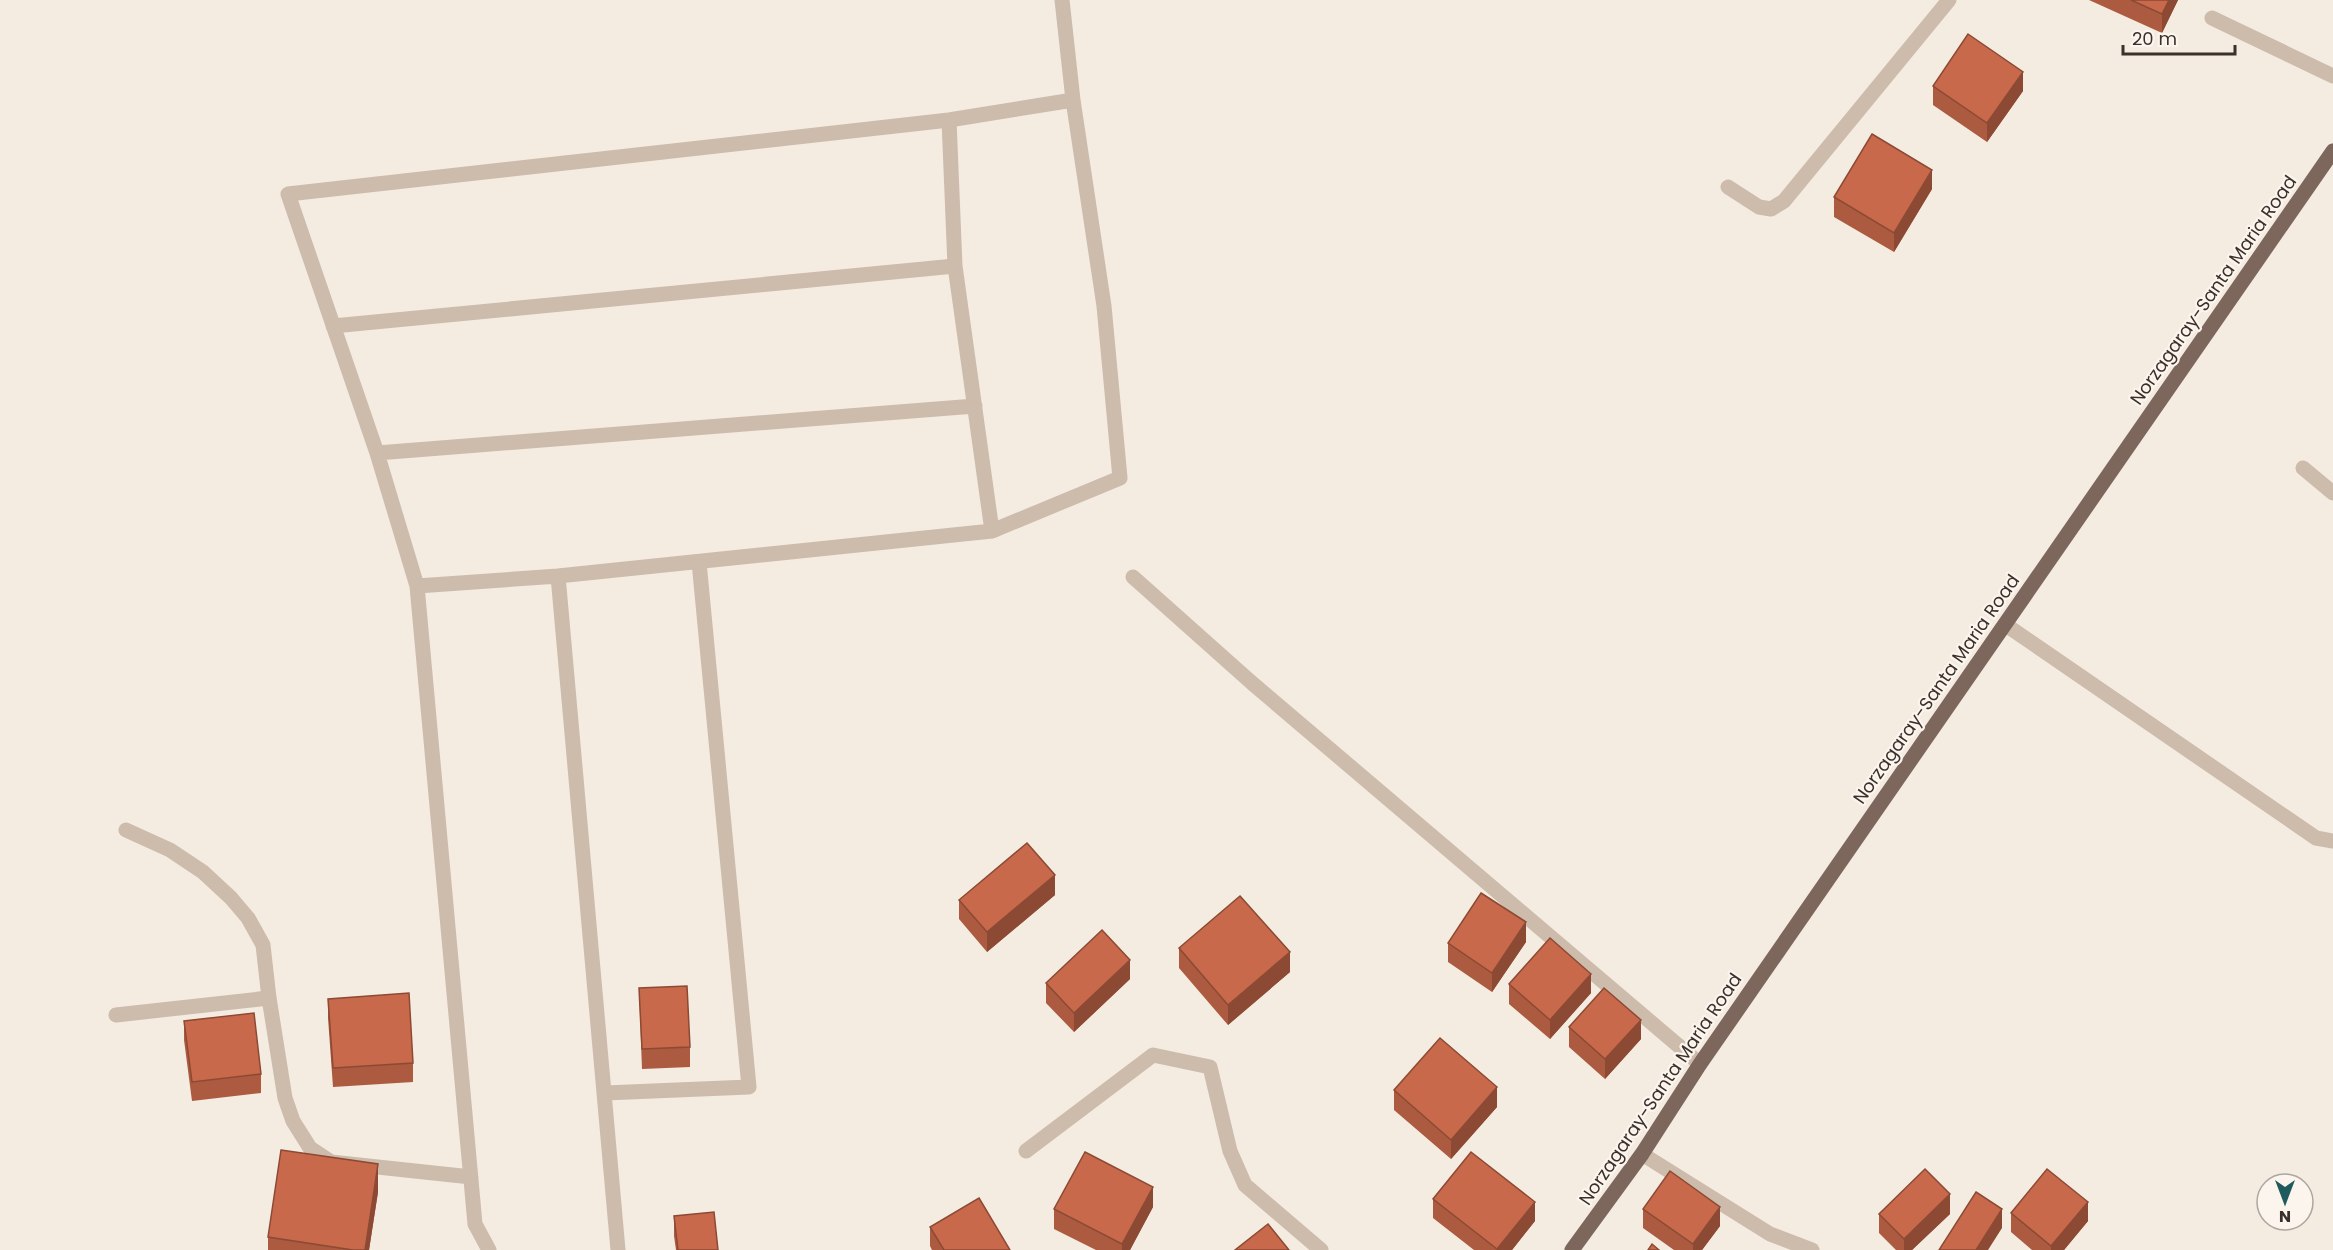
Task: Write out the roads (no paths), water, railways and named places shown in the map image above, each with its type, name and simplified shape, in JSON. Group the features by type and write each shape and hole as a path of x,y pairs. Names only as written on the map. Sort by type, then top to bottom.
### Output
{"main road":[{"name":"Norzagaray-Santa Maria Road","path":"1572,1250 1642,1154 1700,1064 2333,152"}],"street":[{"path":"417,586 558,576 992,531 1120,477 1104,306 1073,100 1062,0"},
{"path":"1728,187 1759,207 1771,208 1784,201 1949,0"},
{"path":"2212,18 2333,76"},
{"path":"489,1250 475,1224 417,586 377,453 288,194 949,120 1073,100"},
{"path":"949,120 955,266 992,531"},
{"path":"333,326 955,266"},
{"path":"377,453 975,406"},
{"path":"2303,468 2333,493"},
{"path":"605,1093 749,1087 699,562"},
{"path":"558,576 618,1250"},
{"path":"1133,577 1252,683 1700,1064"},
{"path":"2006,624 2316,838 2333,841"},
{"path":"126,830 170,850 202,872 231,898 248,918 263,945 285,1098 292,1121 310,1148 331,1162 471,1177"},
{"path":"116,1015 269,998"},
{"path":"1026,1150 1153,1055 1210,1067 1230,1151 1245,1185 1321,1250"},
{"path":"1642,1154 1770,1234 1812,1250"}]}
